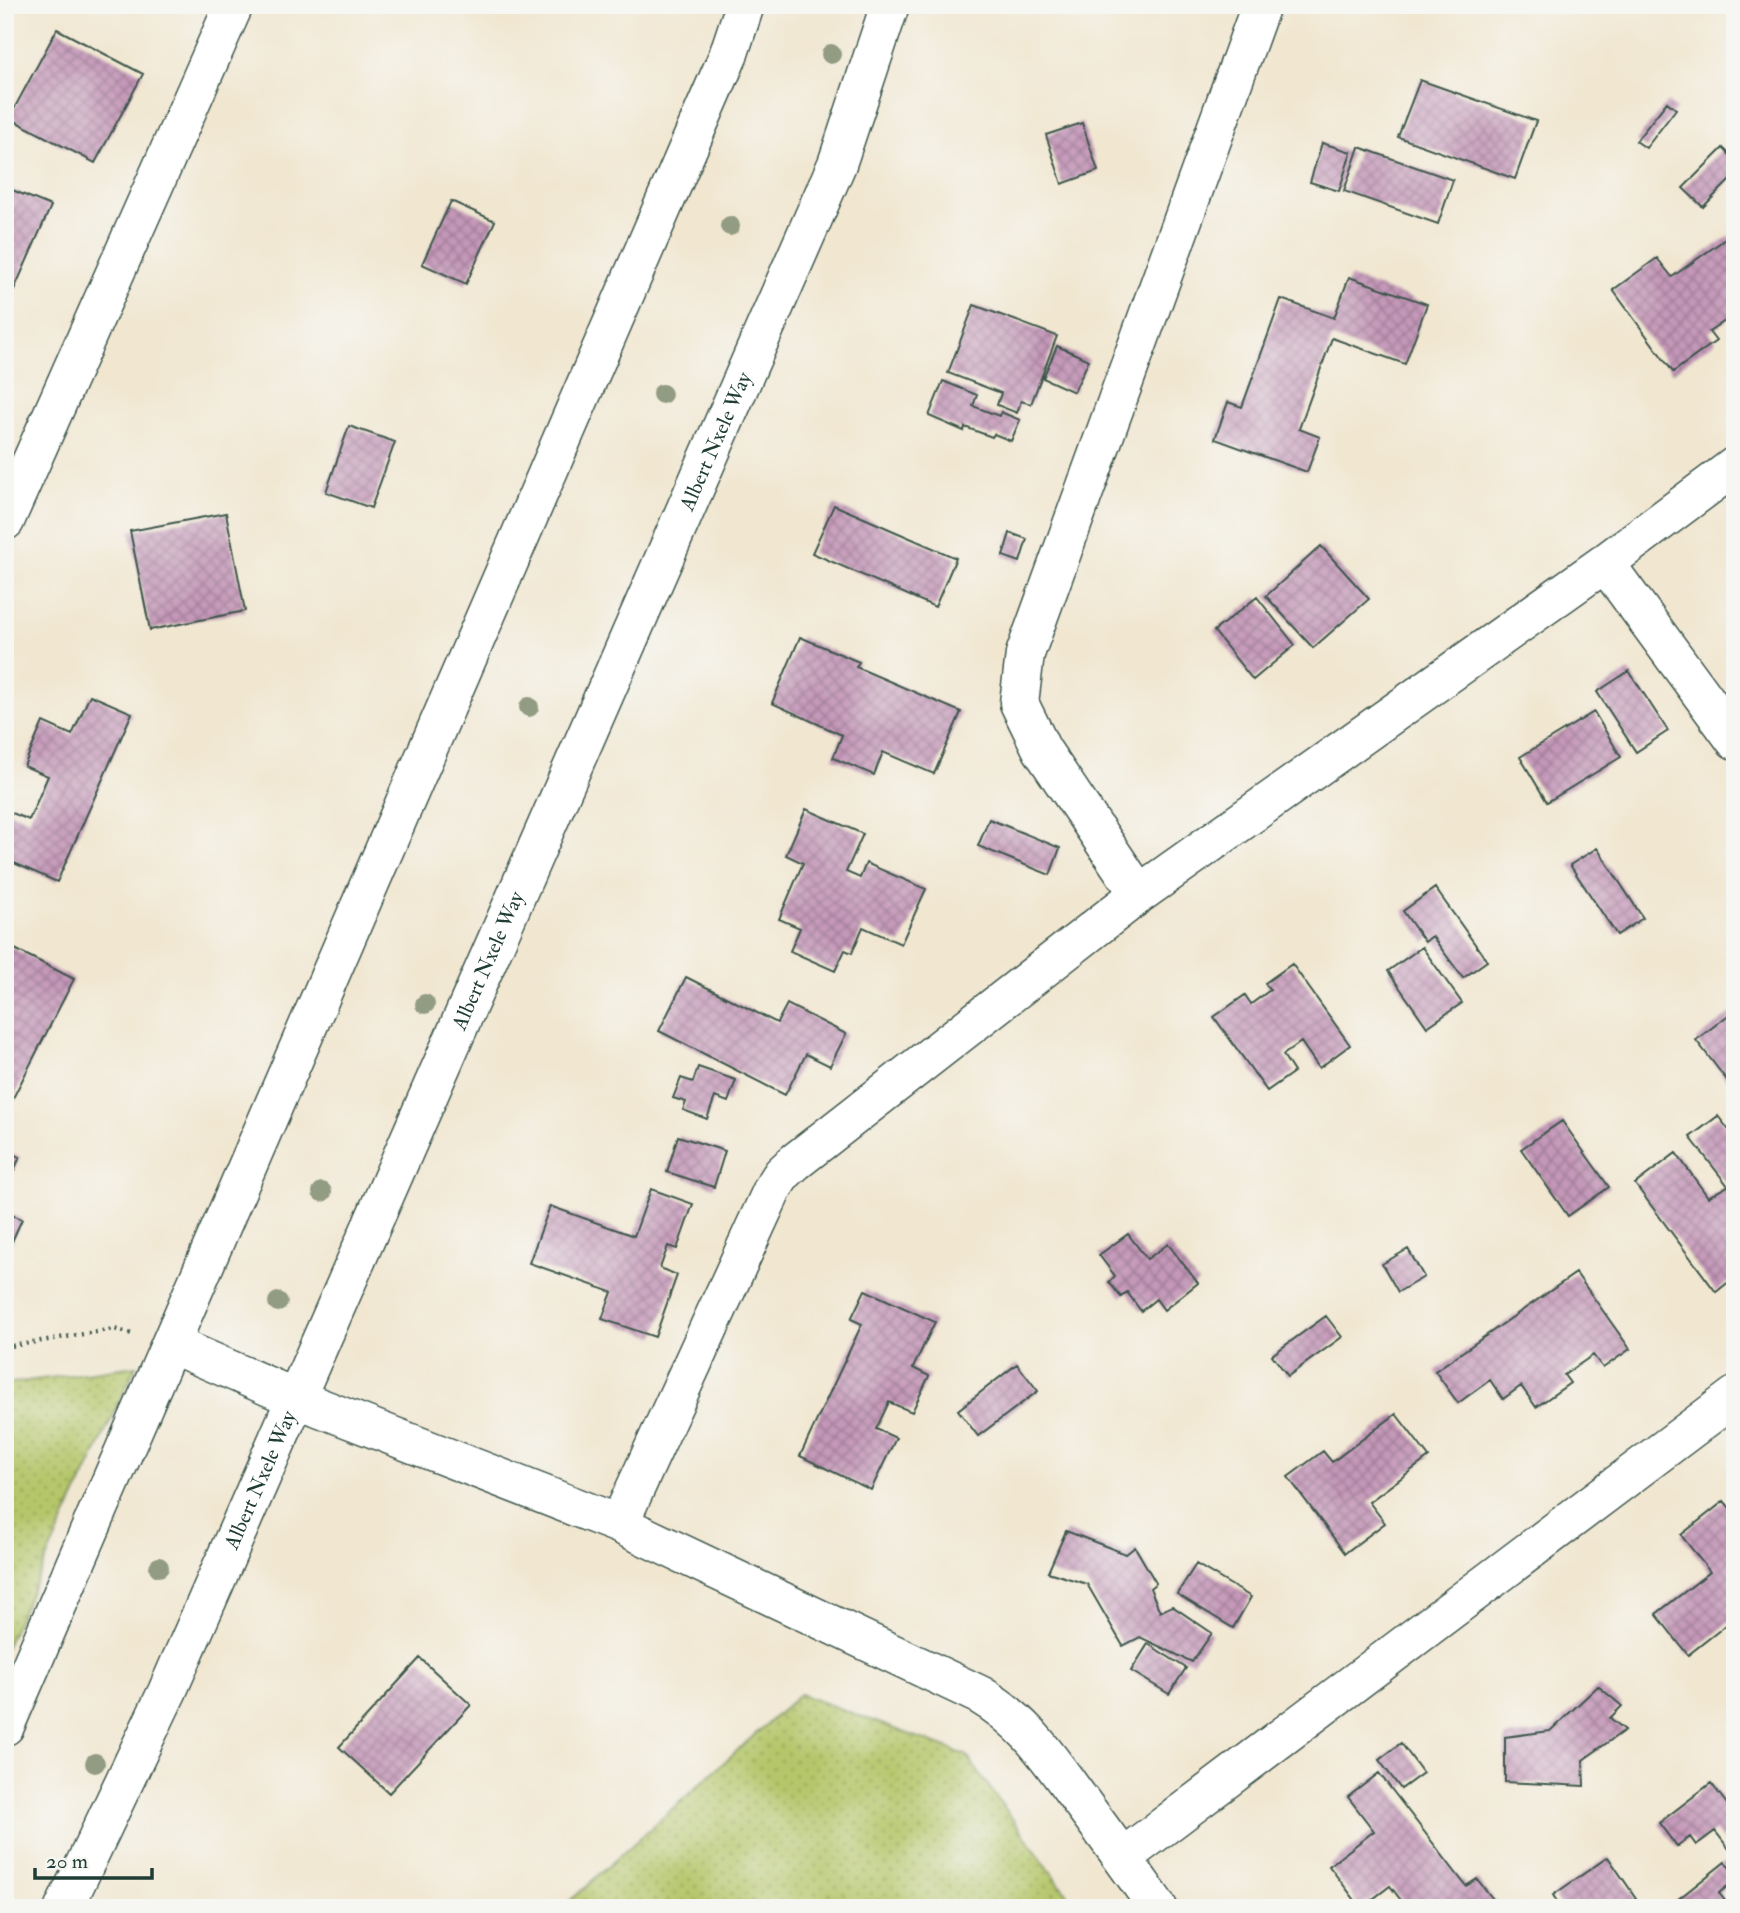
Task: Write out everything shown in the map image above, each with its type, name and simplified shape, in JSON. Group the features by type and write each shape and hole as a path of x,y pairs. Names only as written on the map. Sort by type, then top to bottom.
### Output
{"street":[{"path":"5,521 234,5"},
{"path":"5,1727 722,69 745,5"},
{"name":"Albert Nxele Way","path":"64,1908 167,1692 837,164 890,5"},
{"path":"1139,894 1042,750 1019,704 1025,654 1261,5"},
{"path":"619,1524 773,1188 782,1174 1139,894 1605,563 1735,466"},
{"path":"1605,563 1735,740"},
{"path":"171,1345 295,1398 619,1524 980,1695 1004,1710 1032,1737 1158,1908"},
{"path":"1123,1857 1735,1396"}],"path":[{"path":"5,1347 114,1329 171,1345"}],"green space":[{"path":"136,1366 5,1648 5,1384"},
{"path":"800,1694 966,1755 1077,1908 562,1908"}],"building":[{"path":"57,29 143,74 95,163 9,118"},
{"path":"1420,80 1536,121 1515,179 1398,137"},
{"path":"1667,102 1676,109 1646,148 1636,141"},
{"path":"1082,123 1098,171 1062,184 1046,135"},
{"path":"1322,143 1351,152 1339,191 1310,182"},
{"path":"1359,147 1453,180 1438,224 1344,191"},
{"path":"1723,148 1735,160 1735,175 1703,207 1683,188"},
{"path":"5,187 51,206 5,310"},
{"path":"451,201 495,221 466,284 422,264"},
{"path":"1735,232 1735,314 1709,332 1716,341 1673,372 1613,290 1657,258 1672,277"},
{"path":"1349,277 1427,304 1405,364 1332,338 1299,429 1320,437 1307,472 1215,439 1228,402 1242,407 1281,299 1334,318"},
{"path":"974,305 1057,336 1031,404 1021,401 1017,413 997,405 1001,393 948,373"},
{"path":"1057,346 1089,360 1074,392 1043,378"},
{"path":"943,381 977,395 973,406 999,416 1001,412 1020,420 1011,441 965,427 964,431 929,416"},
{"path":"349,426 395,442 371,508 326,492"},
{"path":"834,505 956,558 935,607 812,553"},
{"path":"226,513 245,611 150,630 130,531"},
{"path":"1010,533 1027,539 1020,562 1003,556"},
{"path":"1321,546 1369,599 1313,648 1266,596"},
{"path":"1257,597 1295,645 1253,680 1214,631"},
{"path":"800,637 859,662 856,667 961,712 934,774 883,752 874,775 833,758 842,735 772,703"},
{"path":"1629,671 1668,731 1636,752 1597,692"},
{"path":"90,695 132,713 57,882 5,859 5,810 29,820 48,776 24,766 43,722 72,735"},
{"path":"1594,712 1621,757 1547,802 1520,757"},
{"path":"806,809 863,834 846,872 860,878 866,863 926,889 901,944 863,927 852,953 845,950 835,971 790,951 800,928 779,919 803,863 786,855"},
{"path":"989,819 1060,848 1050,875 978,846"},
{"path":"1597,848 1643,918 1617,935 1570,865"},
{"path":"1435,888 1487,961 1463,978 1432,936 1425,942 1403,911"},
{"path":"5,944 74,979 11,1102 5,1099"},
{"path":"1422,947 1462,1003 1427,1027 1388,971"},
{"path":"1292,964 1350,1045 1319,1068 1301,1042 1283,1055 1294,1072 1267,1091 1214,1017 1245,995 1251,1004 1270,990 1265,983"},
{"path":"686,977 777,1023 787,1004 846,1034 830,1066 806,1054 785,1095 659,1031"},
{"path":"1735,1010 1735,1085 1732,1087 1696,1040"},
{"path":"698,1067 736,1080 728,1102 715,1097 707,1119 683,1110 686,1102 673,1098 681,1078 693,1082"},
{"path":"1718,1116 1735,1138 1735,1277 1716,1292 1635,1184 1676,1153 1708,1197 1728,1186 1690,1137"},
{"path":"1562,1121 1609,1187 1568,1216 1521,1149"},
{"path":"678,1136 725,1151 714,1187 667,1172"},
{"path":"5,1151 20,1157 5,1190"},
{"path":"651,1189 693,1204 677,1249 668,1246 660,1268 677,1275 655,1337 602,1319 612,1292 529,1263 550,1206 634,1236"},
{"path":"5,1212 22,1219 5,1257"},
{"path":"1128,1234 1147,1259 1168,1244 1198,1283 1164,1310 1156,1299 1141,1311 1127,1292 1121,1297 1109,1282 1115,1276 1099,1255"},
{"path":"1408,1249 1424,1277 1398,1292 1382,1264"},
{"path":"1576,1273 1630,1349 1603,1368 1593,1355 1564,1375 1570,1383 1536,1407 1521,1386 1503,1399 1490,1380 1458,1403 1435,1371"},
{"path":"865,1290 935,1322 913,1368 929,1376 912,1412 889,1402 876,1429 896,1438 871,1490 800,1456 862,1324 851,1319"},
{"path":"1326,1316 1342,1337 1288,1376 1272,1355"},
{"path":"1017,1364 1038,1391 978,1436 958,1410"},
{"path":"1396,1414 1429,1457 1369,1502 1385,1523 1345,1553 1288,1477 1323,1451 1332,1462"},
{"path":"1724,1501 1735,1514 1735,1618 1688,1655 1656,1614 1710,1572 1681,1535"},
{"path":"1066,1531 1126,1554 1135,1547 1156,1583 1150,1588 1160,1612 1172,1606 1212,1633 1192,1662 1140,1637 1123,1646 1087,1584 1048,1572"},
{"path":"1196,1564 1251,1597 1233,1628 1177,1594"},
{"path":"1148,1644 1186,1668 1169,1694 1131,1671"},
{"path":"420,1658 471,1705 389,1793 339,1747"},
{"path":"1598,1686 1622,1706 1610,1718 1625,1730 1583,1760 1584,1786 1505,1782 1505,1737 1550,1731"},
{"path":"1401,1743 1423,1773 1401,1789 1379,1760"},
{"path":"1379,1773 1466,1886 1477,1879 1500,1908 1407,1908 1390,1886 1361,1908 1329,1866 1374,1831 1348,1797"},
{"path":"1711,1783 1727,1804 1732,1801 1735,1805 1735,1845 1729,1849 1715,1831 1696,1845 1690,1837 1677,1847 1659,1823"},
{"path":"1608,1857 1636,1898 1622,1908 1561,1908 1553,1895"},
{"path":"1725,1862 1735,1874 1735,1880 1719,1893 1730,1907 1735,1903 1735,1908 1667,1908"}]}
